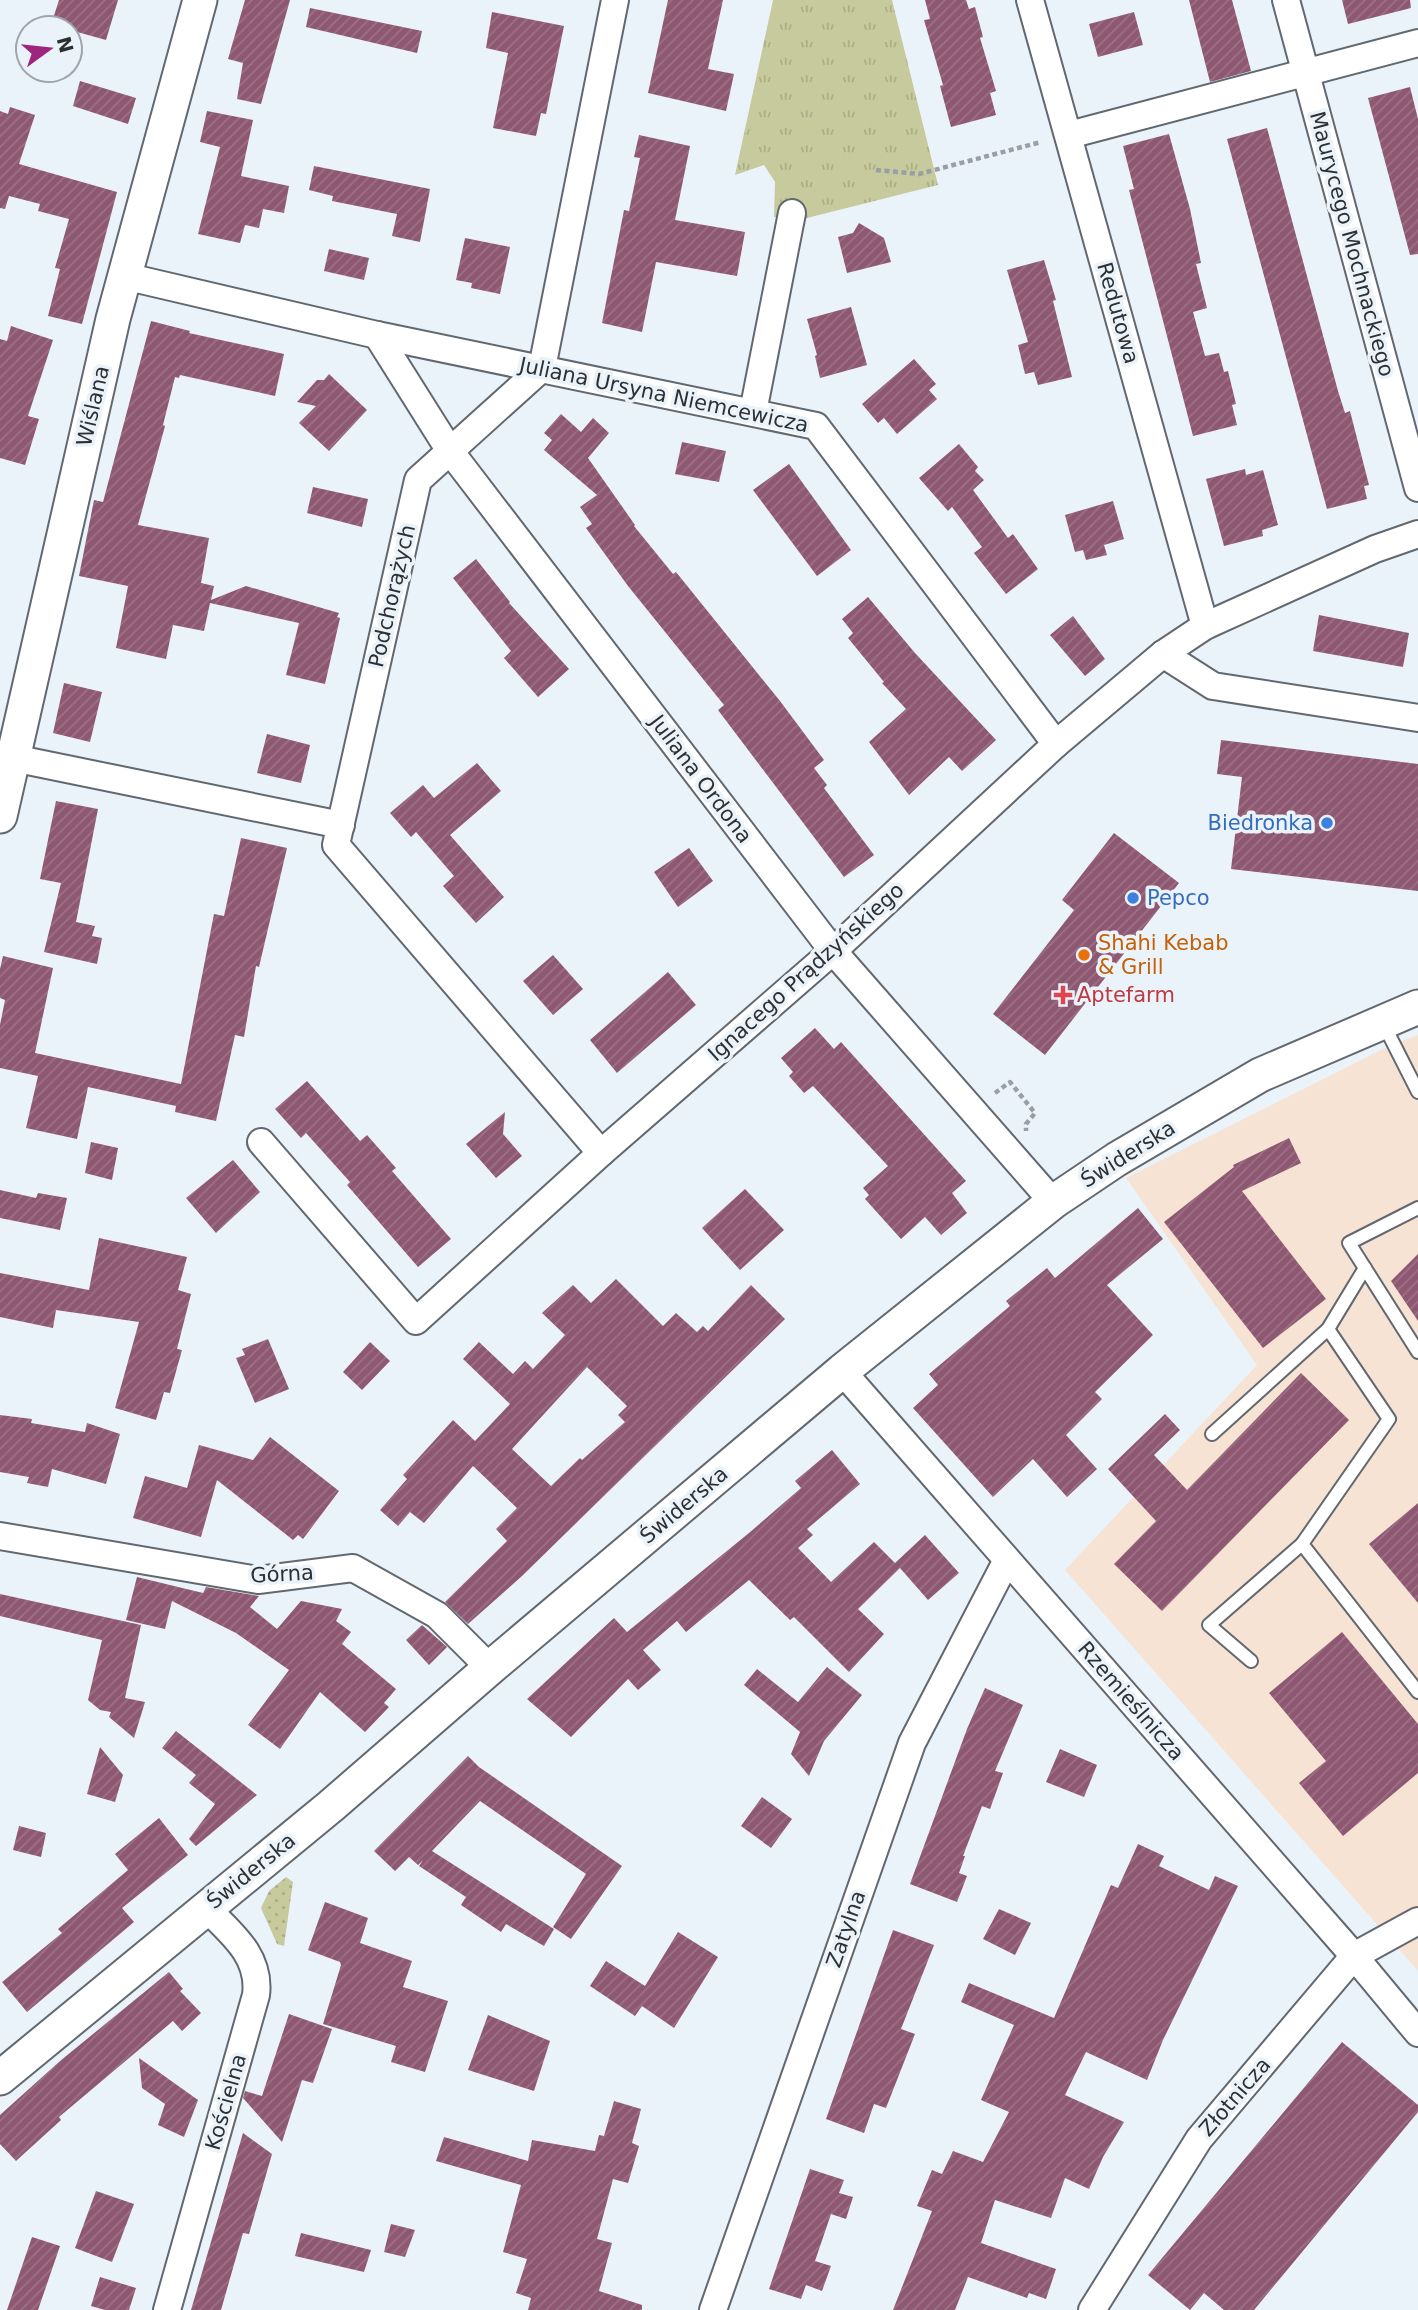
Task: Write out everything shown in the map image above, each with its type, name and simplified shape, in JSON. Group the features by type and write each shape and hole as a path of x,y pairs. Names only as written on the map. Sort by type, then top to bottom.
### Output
{"street":[{"name":"Wiślana","path":"0,816 124,276 200,0"},
{"path":"542,368 615,0"},
{"name":"Redutowa","path":"1030,0 1205,626"},
{"name":"Maurycego Mochnackiego","path":"1286,0 1418,488"},
{"path":"1069,135 1418,43"},
{"path":"753,412 792,213"},
{"name":"Juliana Ursyna Niemcewicza","path":"124,276 377,335 816,426 1056,744"},
{"name":"Juliana Ordona","path":"377,335 450,451 833,951 1053,1202"},
{"name":"Podchorążych","path":"542,368 418,480 337,845 601,1153"},
{"name":"Ignacego Prądzyńskiego","path":"261,1142 416,1321 601,1153 833,951 1056,744 1163,654 1205,626 1375,549 1418,534"},
{"path":"1163,654 1213,686 1418,718"},
{"path":"13,758 341,825"},
{"name":"Świderska","path":"0,2078 331,1806 842,1371 1053,1202 1116,1159 1260,1074 1418,1007"},
{"name":"Rzemieślnicza","path":"842,1371 1354,1956 1418,2033"},
{"name":"Górna","path":"0,1536 258,1580 353,1568 438,1615 490,1668"},
{"name":"Zatylna","path":"713,2310 912,1743 1007,1560"},
{"name":"Kościelna","path":"167,2310 258,1980 249,1955 206,1908"},
{"name":"Złotnicza","path":"1094,2309 1199,2139 1354,1956 1418,1921"}],"lane":[{"path":"1382,1022 1418,1092"},
{"path":"1418,1208 1349,1243 1418,1352"},
{"path":"1212,1434 1328,1329 1365,1268"},
{"path":"1251,1661 1209,1625 1302,1544 1390,1419 1328,1329"},
{"path":"1302,1544 1418,1692"}],"path":[{"path":"876,170 919,174 1069,135"}],"shaded area":[{"path":"1418,1035 1418,1971 1065,1570 1257,1365 1126,1178 1393,1044"}],"green space":[{"path":"773,0 892,0 938,185 803,219 774,217 775,182 764,165 735,175"},
{"path":"286,1877 293,1882 284,1946 277,1944 261,1908 269,1891"}],"building":[{"path":"59,0 118,0 106,40 84,34 84,14 55,14"},
{"path":"245,0 290,0 261,104 237,99 243,63 228,59"},
{"path":"668,0 723,0 708,69 734,74 726,111 648,93"},
{"path":"925,0 966,0 969,9 975,7 983,37 980,38 996,91 990,93 996,115 951,127 940,86 943,85 924,20 930,19"},
{"path":"1189,0 1232,0 1251,71 1210,82"},
{"path":"1342,0 1410,0 1411,8 1348,24"},
{"path":"310,8 422,31 417,53 306,27"},
{"path":"492,12 564,26 546,114 541,113 536,136 493,128 508,53 486,48"},
{"path":"1134,12 1143,45 1098,57 1089,24"},
{"path":"84,82 136,98 128,124 73,106 79,84"},
{"path":"1410,87 1418,119 1418,254 1410,255 1368,98"},
{"path":"10,107 35,115 19,164 117,192 82,324 48,316 60,269 55,268 69,219 38,211 40,204 9,196 5,209 0,208 0,111 8,114"},
{"path":"207,111 253,120 241,176 289,186 284,213 263,209 259,228 245,225 240,243 198,234 220,147 200,142"},
{"path":"1267,128 1338,391 1345,413 1350,411 1369,485 1364,486 1367,499 1327,509 1227,139"},
{"path":"1169,134 1190,209 1201,263 1196,264 1207,308 1193,312 1205,356 1219,353 1224,372 1228,371 1236,404 1232,405 1237,425 1193,436 1129,190 1134,189 1123,146"},
{"path":"639,135 690,146 675,220 745,232 737,276 656,262 642,332 602,323 624,210 629,211 640,158 634,157"},
{"path":"314,166 430,189 420,242 392,236 397,214 332,201 333,196 309,190"},
{"path":"859,223 884,238 891,262 847,273 838,237 853,233"},
{"path":"465,238 510,247 500,294 471,288 472,283 456,280"},
{"path":"329,249 369,258 364,280 324,271"},
{"path":"1044,260 1056,300 1053,301 1072,377 1038,385 1034,372 1025,374 1018,345 1028,342 1007,270"},
{"path":"851,307 867,365 820,378 807,319"},
{"path":"151,321 190,331 189,333 284,354 275,396 180,375 179,378 175,377 163,425 165,426 138,525 209,538 201,583 214,586 211,600 246,586 339,613 325,684 286,675 299,623 210,603 204,631 173,625 166,659 116,648 128,586 79,576 94,500 103,502"},
{"path":"11,326 53,340 28,416 39,419 25,465 0,458 0,339 7,341"},
{"path":"914,359 936,384 929,390 937,399 897,434 884,418 878,423 862,404"},
{"path":"329,374 367,410 329,451 299,423 316,406 297,402 317,380 324,380"},
{"path":"561,414 581,432 593,418 609,433 588,458 634,526 673,574 676,572 824,760 814,768 827,785 824,788 874,855 844,877 718,710 724,705 628,586 586,528 592,524 580,507 597,495 544,450 552,440 544,433"},
{"path":"682,442 726,451 719,482 675,474"},
{"path":"959,444 978,467 975,471 984,480 973,490 1008,538 1013,534 1038,569 1006,594 974,553 982,547 952,507 948,511 919,478"},
{"path":"789,464 851,550 817,576 753,490"},
{"path":"1245,469 1246,475 1263,470 1278,525 1262,530 1263,536 1224,546 1206,479"},
{"path":"313,487 368,499 362,527 307,513"},
{"path":"1113,501 1124,539 1104,545 1107,555 1086,560 1083,550 1075,552 1065,515"},
{"path":"476,559 509,603 569,669 538,697 504,658 511,651 453,578"},
{"path":"868,597 915,653 996,740 962,771 949,757 909,795 869,742 906,709 882,683 884,682 848,638 853,633 842,619"},
{"path":"1319,615 1409,633 1403,667 1313,651"},
{"path":"1073,616 1105,659 1085,676 1050,635"},
{"path":"64,683 102,692 90,742 53,733"},
{"path":"267,734 310,745 301,783 257,773"},
{"name":"Biedronka","path":"1221,740 1418,764 1418,891 1231,869 1242,777 1217,774"},
{"path":"477,763 501,791 450,835 504,897 476,923 443,886 454,876 416,832 411,837 390,813 423,785 434,798"},
{"path":"56,801 98,809 76,922 95,926 92,936 102,938 97,964 44,952 61,883 40,879"},
{"path":"1114,833 1179,883 1045,1055 993,1014 1074,910 1062,900"},
{"path":"241,838 287,848 259,967 256,966 244,1037 235,1035 216,1121 175,1112 176,1106 88,1087 77,1139 26,1128 38,1076 0,1068 0,1025 5,1000 0,998 3,956 53,968 35,1053 181,1084 214,914 224,916"},
{"path":"689,848 713,881 678,907 654,872"},
{"path":"553,955 583,989 553,1015 523,981"},
{"path":"668,972 696,1005 617,1073 590,1040"},
{"path":"815,1028 834,1049 841,1042 966,1181 952,1193 967,1213 941,1235 925,1217 901,1239 865,1199 869,1195 863,1188 888,1166 813,1086 804,1093 789,1076 793,1072 781,1058"},
{"path":"307,1081 360,1141 367,1135 396,1168 392,1171 451,1239 418,1267 347,1185 350,1182 306,1133 301,1138 275,1109"},
{"path":"505,1112 503,1134 522,1156 496,1178 466,1144"},
{"path":"1289,1138 1301,1163 1242,1191 1326,1299 1263,1348 1164,1222 1234,1167 1233,1165"},
{"path":"91,1142 118,1148 112,1180 85,1173"},
{"path":"233,1160 260,1192 216,1233 186,1198"},
{"path":"745,1189 784,1230 740,1270 702,1228"},
{"path":"0,1190 36,1198 38,1193 67,1198 60,1230 0,1218"},
{"path":"1138,1208 1163,1239 1107,1285 1153,1335 1095,1392 1102,1399 1066,1435 1097,1469 1067,1497 1033,1459 993,1497 913,1408 938,1385 929,1374 1010,1306 1006,1301 1047,1268 1055,1278"},
{"path":"99,1238 187,1257 178,1290 191,1294 177,1349 182,1350 170,1393 164,1392 156,1420 115,1408 139,1322 56,1310 53,1328 0,1317 0,1273 89,1290"},
{"path":"1418,1254 1418,1321 1391,1281"},
{"path":"616,1279 663,1326 676,1313 697,1332 703,1326 708,1331 751,1285 785,1319 522,1576 468,1624 445,1602 507,1541 496,1529 517,1508 473,1466 424,1523 410,1512 398,1526 380,1510 407,1479 403,1475 453,1420 475,1441 510,1404 463,1359 479,1342 513,1374 525,1361 533,1369 565,1335 542,1313 573,1285 591,1303","holes":["587,1367 627,1406 618,1415 625,1422 582,1460 580,1458 551,1486 512,1449"]},
{"path":"268,1339 289,1389 255,1403 236,1358 245,1355 242,1349"},
{"path":"370,1342 390,1361 362,1390 343,1372"},
{"path":"1301,1373 1349,1420 1162,1611 1114,1564 1156,1521 1108,1469 1165,1414 1180,1430 1154,1455 1187,1490"},
{"path":"0,1415 32,1419 31,1423 85,1432 87,1423 120,1434 106,1484 52,1469 48,1487 27,1483 29,1477 0,1472"},
{"path":"270,1437 339,1491 303,1539 298,1535 293,1540 217,1480 201,1537 133,1518 145,1476 187,1488 199,1445 253,1460"},
{"path":"832,1450 860,1484 807,1529 813,1535 798,1548 831,1582 874,1542 895,1563 925,1535 959,1573 928,1600 900,1568 858,1609 884,1634 849,1672 794,1617 790,1620 749,1580 686,1632 677,1621 643,1650 661,1670 638,1690 628,1679 571,1737 527,1699 614,1618 627,1632 749,1533 801,1488 795,1481"},
{"path":"1418,1503 1418,1603 1369,1544"},
{"path":"137,1577 203,1593 206,1587 259,1596 250,1607 277,1629 301,1601 342,1609 336,1621 351,1632 342,1644 396,1689 384,1703 389,1707 365,1732 320,1692 280,1749 248,1725 289,1670 236,1633 172,1601 165,1629 126,1620"},
{"path":"0,1594 141,1625 125,1698 145,1702 134,1738 109,1717 111,1712 100,1710 88,1700 102,1640 0,1616"},
{"path":"422,1625 447,1647 429,1665 406,1640"},
{"path":"1342,1632 1418,1724 1418,1773 1343,1836 1299,1783 1326,1761 1269,1693"},
{"path":"827,1667 862,1695 824,1741 809,1776 791,1754 800,1732 744,1685 757,1669 798,1702"},
{"path":"985,1688 1023,1705 995,1771 1003,1773 990,1809 982,1806 963,1856 959,1873 967,1876 957,1902 910,1884 967,1729"},
{"path":"176,1731 257,1795 196,1846 189,1839 215,1804 189,1783 196,1775 162,1748"},
{"path":"100,1747 123,1775 115,1802 87,1794"},
{"path":"1060,1749 1097,1765 1084,1797 1046,1782"},
{"path":"468,1756 479,1767 622,1866 571,1939 553,1927 586,1874 480,1801 432,1851 554,1929 544,1946 506,1924 501,1932 461,1905 466,1897 419,1866 423,1860 418,1865 409,1857 395,1871 374,1851"},
{"path":"762,1797 792,1819 771,1848 741,1826"},
{"path":"159,1818 188,1855 122,1908 134,1922 27,2012 2,1982 62,1933 58,1929 128,1870 115,1854"},
{"path":"19,1826 46,1833 41,1857 13,1850"},
{"path":"1138,1844 1164,1856 1159,1866 1209,1890 1215,1876 1238,1886 1163,2040 1147,2080 1086,2052 1065,2095 1124,2122 1103,2157 1089,2189 1065,2178 1051,2218 995,2200 981,2243 1056,2269 1046,2299 1029,2293 1027,2298 968,2277 955,2310 893,2310 932,2211 917,2206 932,2170 942,2174 953,2151 983,2162 1009,2112 981,2100 1014,2025 961,2002 969,1983 1054,2018 1111,1885 1118,1888"},
{"path":"325,1902 368,1918 360,1943 412,1961 403,1987 448,2001 425,2072 391,2062 396,2046 323,2024 341,1965 340,1962 308,1950"},
{"path":"999,1909 1031,1923 1015,1955 983,1939"},
{"path":"893,1930 934,1945 901,2029 915,2034 886,2108 874,2104 864,2133 826,2119"},
{"path":"678,1932 718,1957 674,2028 642,2006 635,2016 590,1986 606,1961 645,1986"},
{"path":"169,1972 183,1989 180,1991 201,2013 182,2031 173,2021 59,2117 61,2120 16,2161 0,2144 0,2115 60,2061"},
{"path":"289,2014 332,2029 313,2083 302,2080 282,2142 243,2098 245,2091 262,2096"},
{"path":"488,2015 550,2041 534,2091 468,2070"},
{"path":"1342,2042 1418,2105 1418,2112 1254,2310 1224,2310 1204,2293 1190,2310 1148,2275"},
{"path":"139,2058 198,2100 184,2137 158,2125 165,2104 142,2088"},
{"path":"614,2101 641,2109 632,2143 639,2146 628,2183 613,2179 597,2239 612,2243 599,2291 642,2305 642,2310 528,2310 531,2298 516,2293 527,2259 503,2252 521,2185 436,2161 444,2137 528,2161 532,2140 595,2151 599,2135 604,2136"},
{"path":"243,2133 272,2154 249,2234 243,2233 221,2310 191,2310"},
{"path":"810,2169 844,2180 839,2193 853,2197 846,2219 831,2214 815,2261 831,2266 822,2291 806,2285 801,2299 769,2289"},
{"path":"96,2191 134,2204 112,2262 75,2248"},
{"path":"391,2224 415,2230 405,2257 384,2252"},
{"path":"301,2233 371,2250 364,2272 295,2256"},
{"path":"32,2237 60,2246 38,2310 7,2310"},
{"path":"100,2277 136,2288 129,2310 105,2310 91,2306"}],"place":[{"name":"Biedronka","path":"1327,823"},
{"name":"Pepco","path":"1133,898"},
{"name":"Shahi Kebab & Grill","path":"1084,955"},
{"name":"Aptefarm","path":"1063,995"}]}
